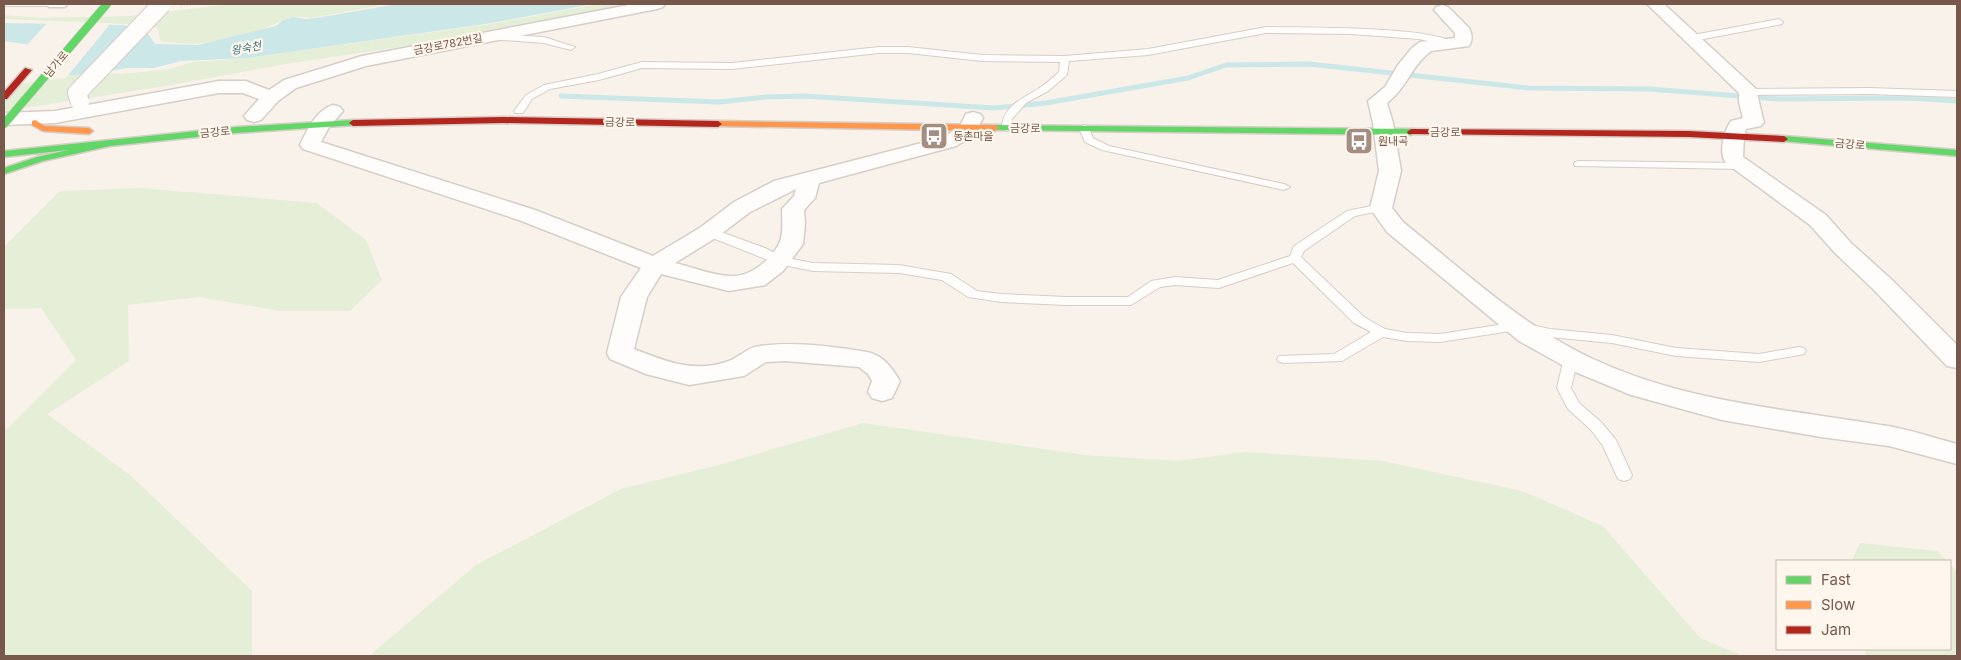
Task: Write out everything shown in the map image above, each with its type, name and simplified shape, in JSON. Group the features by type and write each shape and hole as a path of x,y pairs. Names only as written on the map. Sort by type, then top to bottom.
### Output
{"main road":[{"name":"남가로","path":"4,124 107,4"},
{"name":"남가로","path":"4,88 31,66 4,97"},
{"path":"40,137 94,131 43,128 35,123 26,112 43,79"},
{"name":"금강로","path":"440,110 971,123"},
{"name":"금강로","path":"4,154 236,130 328,115 502,120 971,123 1009,119 1383,127"},
{"name":"금강로","path":"1009,119 1084,128 1383,127 1736,130 1957,143"},
{"name":"금강로","path":"1736,130 1957,153"},
{"path":"4,171 40,159 119,141"}],"street":[{"path":"160,96 146,95 105,101 80,102 78,93 162,4"},
{"name":"금강로782번길","path":"160,96 219,87 246,87 260,111 290,84 362,60 656,4"},
{"path":"1655,4 1692,38 1748,97 1754,122 1736,130 1733,159 1818,220 1843,248 1882,284 1957,360"},
{"path":"1442,10 1463,32 1463,42 1426,46 1418,52 1392,90 1377,100 1390,171 1381,208 1395,227 1528,335 1571,358 1642,389 1722,410 1821,428 1889,436 1957,454"},
{"path":"4,119 55,117 160,96"},
{"path":"328,115 310,145 527,215 655,265 729,284 756,280 778,260 791,244 794,223 793,209 804,198 810,178"},
{"path":"882,392 886,381 878,368 867,360 844,357 785,353 760,354 734,370 689,376 656,368 620,353 634,297 655,265 709,232 742,207 782,186 943,144 960,138 971,123"}],"lane":[{"path":"4,4 55,4"},
{"path":"1692,38 1779,22"},
{"path":"519,111 530,97 547,87 599,77 642,65 732,66 879,50 908,50 982,58 1065,59 1148,52 1266,30 1419,36 1449,44"},
{"path":"489,37 544,40 571,47"},
{"path":"1009,119 1023,101 1045,88 1064,73 1065,59"},
{"path":"1748,97 1869,91 1957,94"},
{"path":"1084,128 1089,140 1106,148 1284,187"},
{"path":"1579,164 1742,166"},
{"path":"1296,258 1298,248 1351,213 1381,208"},
{"path":"709,232 761,251 778,260 813,267 844,269 876,268 946,277 973,294 1001,298 1131,301 1156,284 1175,281 1219,284 1296,258"},
{"path":"1296,258 1358,320 1381,332 1407,337 1440,338 1517,326 1612,339 1676,352 1759,358 1799,351"},
{"path":"1284,359 1337,358 1381,332"},
{"path":"1571,358 1564,388 1573,406 1596,426 1610,444 1624,475"}],"green space":[{"path":"232,4 387,4 311,18 290,18 260,30 199,44 161,42 157,28 126,24 4,19 4,15 41,18 130,16"},
{"path":"599,4 631,4 419,44 4,111 4,86 44,77 101,73 122,74 170,69 193,62 247,58 491,24"},
{"path":"140,188 317,203 366,240 382,280 350,311 280,311 199,297 128,305 129,361 47,414 130,475 252,591 252,656 4,656 4,432 76,360 41,308 4,309 4,247 60,191"},
{"path":"863,423 1085,455 1177,461 1245,452 1383,461 1522,491 1603,526 1700,638 1743,656 369,656 476,565 621,489 722,464"},
{"path":"1860,543 1937,551 1946,560 1852,560"},
{"path":"1951,565 1957,572 1957,656 1867,656 1864,650 1951,650"}],"water":[{"name":"왕숙천","path":"397,4 593,4 492,23 247,58 181,61 154,68 126,68 101,73 4,82 60,69 81,52 4,41 4,23 123,25 147,32 155,44 198,45 276,26 282,21 293,17 306,19 322,17"}],"pier":[{"path":"48,22 111,23 66,78 45,79 4,88 4,80 59,66 75,54 25,47"}],"waterway":[{"path":"561,96 719,102 766,97 804,96 994,108 1046,103 1188,78 1226,65 1309,64 1528,88 1649,89 1778,99 1909,98 1957,101"}],"traffic: fast":[{"path":"4,124 107,4"},
{"path":"4,154 236,130 353,123"},
{"path":"995,128 1411,132"},
{"path":"1784,139 1957,153"},
{"path":"4,171 40,159 119,141"}],"traffic: slow":[{"path":"35,123 43,128 89,131"},
{"path":"718,124 995,128"}],"traffic: jam":[{"path":"4,97 28,70"},
{"path":"353,123 503,120 718,124"},
{"path":"1411,132 1689,134 1784,139"}],"place":[{"name":"동촌마을","path":"934,136"},
{"name":"원내곡","path":"1359,141"}]}
